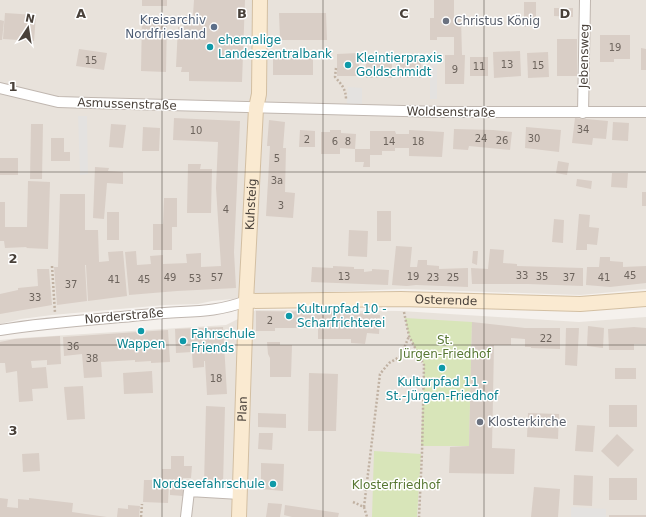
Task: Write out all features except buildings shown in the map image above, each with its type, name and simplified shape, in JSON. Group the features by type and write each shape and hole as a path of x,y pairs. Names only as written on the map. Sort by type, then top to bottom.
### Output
{"main road":[{"name":"Kuhsteig","path":"246,300 256,108 259,94 260,0"},
{"name":"Osterende","path":"246,300 401,299 580,304 646,299"},
{"name":"Plan","path":"239,517 246,300"}],"street":[{"name":"Jebensweg","path":"583,113 585,0"},
{"name":"Asmussenstraße","path":"0,88 58,102 256,108"},
{"name":"Woldsenstraße","path":"256,108 583,113 646,112"},
{"name":"Norderstraße","path":"0,330 55,322 212,310 232,306 246,300"},
{"path":"186,517 189,491 240,494"}],"path":[{"path":"336,68 336,77 343,84 346,93 345,110"},
{"path":"52,266 55,322"},
{"path":"401,299 409,336 424,365 419,517"},
{"path":"367,517 364,507 380,374 389,363 401,356 409,336"},
{"path":"353,502 364,507"},
{"path":"141,517 142,504"}],"shaded area":[{"path":"0,0 646,0 646,289 580,295 403,289 247,295 233,299 198,304 165,305 52,315 21,319 0,324"},
{"path":"430,52 437,52 437,99 430,99"},
{"name":"Kleintierpraxis Goldschmidt","path":"348,87 362,88 362,110 346,110"},
{"path":"78,116 87,116 88,174 80,175"},
{"path":"256,310 401,311 579,322 646,317 646,517 0,517 0,340 226,325"},
{"path":"571,507 606,509 606,517 571,517"}],"green space":[{"name":"St. Jürgen-Friedhof","path":"405,318 472,322 469,446 421,446 424,365 409,336"},
{"name":"Klosterfriedhof","path":"374,451 421,454 417,517 372,517"}],"place":[{"name":"Christus König","path":"446,21"},
{"name":"Kreisarchiv Nordfriesland","path":"214,27"},
{"name":"ehemalige Landeszentralbank","path":"210,47"},
{"name":"Kleintierpraxis Goldschmidt","path":"348,65"},
{"name":"Kulturpfad 10 - Scharfrichterei","path":"289,316"},
{"name":"Wappen","path":"141,331"},
{"name":"Fahrschule Friends","path":"183,341"},
{"name":"Kulturpfad 11 - St.-Jürgen-Friedhof","path":"442,368"},
{"name":"Klosterkirche","path":"480,422"},
{"name":"Nordseefahrschule","path":"273,484"}]}
